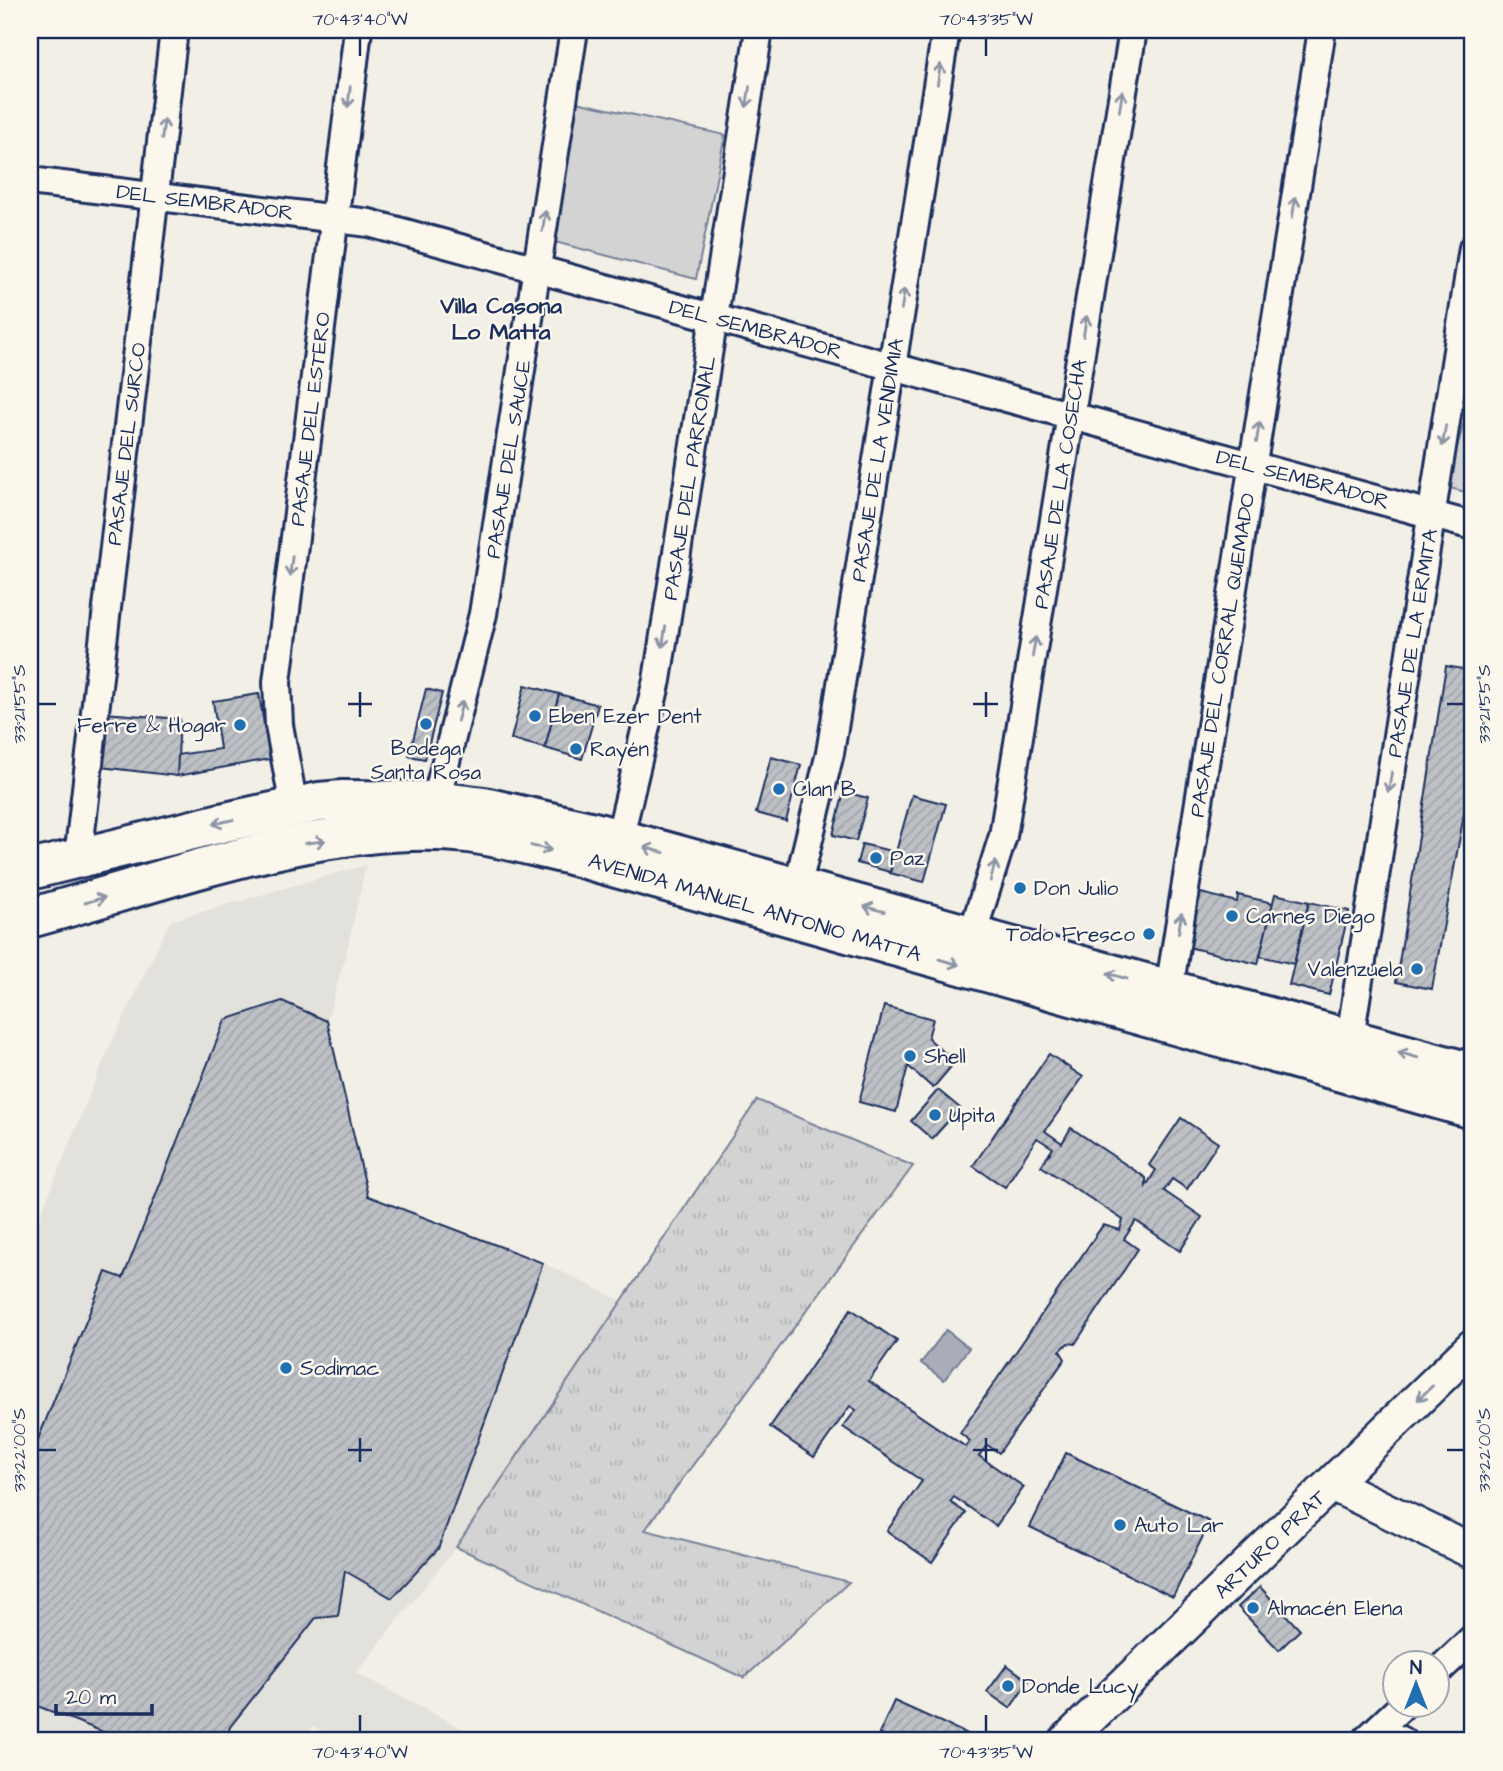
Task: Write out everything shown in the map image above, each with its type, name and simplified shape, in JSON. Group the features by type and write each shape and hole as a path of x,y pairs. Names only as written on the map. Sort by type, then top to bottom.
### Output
{"main road":[{"name":"AVENIDA MANUEL ANTONIO MATTA","path":"30,870 294,807 342,800 436,801 524,816 619,840 1473,1073"},
{"name":"AVENIDA MANUEL ANTONIO MATTA","path":"30,918 231,861 308,843 388,834 467,833 567,854 1473,1109"}],"street":[{"name":"PASAJE DEL SURCO","path":"78,858 174,30"},
{"name":"PASAJE DEL ESTERO","path":"294,807 279,725 277,682 358,30"},
{"name":"PASAJE DEL SAUCE","path":"436,801 483,614 574,30"},
{"name":"PASAJE DEL PARRONAL","path":"619,840 657,680 759,30"},
{"name":"PASAJE DE LA VENDIMIA","path":"797,888 830,753 946,30"},
{"name":"PASAJE DE LA COSECHA","path":"972,935 1003,836 1133,30"},
{"name":"PASAJE DEL CORRAL QUEMADO","path":"1169,990 1322,30"},
{"name":"DEL SEMBRADOR","path":"30,181 334,218 404,231 1473,526"},
{"name":"PASAJE DE LA ERMITA","path":"1350,1038 1432,514 1462,401 1473,248"},
{"name":"ARTURO PRAT","path":"1066,1741 1473,1346"},
{"path":"1332,1485 1473,1552"},
{"path":"1450,1660 1473,1638"},
{"path":"1372,1735 1390,1718"},
{"path":"1372,1735 1402,1741"}],"shaded area":[{"name":"Sodimac","path":"366,865 347,950 327,1021 368,1196 543,1263 622,1301 456,1547 356,1673 486,1741 342,1741 313,1726 301,1741 30,1741 30,1241 105,1057 170,921"},
{"path":"946,1330 969,1348 944,1380 921,1363"}],"green space":[{"path":"576,102 725,135 696,279 551,241"},
{"path":"1466,415 1473,417 1473,494 1446,487"},
{"path":"757,1100 913,1166 645,1530 849,1582 744,1678 456,1547"}],"building":[{"path":"1446,666 1473,671 1473,765 1432,989 1396,982"},
{"name":"Eben Ezer Dent","path":"525,685 559,694 545,748 511,739"},
{"name":"Bodega Santa Rosa","path":"426,689 442,693 425,759 409,756"},
{"name":"Ferre & Hogar","path":"259,694 270,759 177,776 176,755 220,749 213,701"},
{"path":"559,694 598,705 582,759 545,748"},
{"path":"105,713 180,719 177,776 101,767"},
{"name":"Clan B","path":"771,757 801,765 786,821 756,813"},
{"path":"844,792 868,798 856,841 833,835"},
{"path":"912,795 946,804 924,882 890,873"},
{"name":"Paz","path":"862,844 895,852 890,872 857,863"},
{"name":"Carnes Diego","path":"1201,893 1237,902 1238,895 1273,903 1258,964 1188,947"},
{"path":"1275,894 1309,902 1294,964 1260,956"},
{"path":"1309,902 1349,911 1329,995 1289,985"},
{"name":"Sodimac","path":"282,1001 327,1021 368,1196 543,1263 438,1549 392,1598 345,1571 338,1616 316,1618 230,1727 225,1741 126,1741 30,1703 30,1459 106,1272 123,1278 225,1020"},
{"name":"Shell","path":"884,1006 933,1019 928,1038 955,1062 933,1088 908,1066 896,1112 859,1102"},
{"path":"1049,1054 1083,1077 1045,1131 1062,1143 1071,1128 1146,1178 1146,1186 1156,1170 1149,1165 1181,1118 1218,1143 1187,1189 1172,1179 1164,1191 1202,1217 1180,1251 1136,1221 1124,1239 1138,1249 1075,1344 1068,1343 1060,1351 1065,1359 999,1453 987,1445 979,1456 1024,1487 996,1526 954,1497 950,1502 966,1513 932,1562 887,1531 922,1481 843,1427 856,1410 850,1406 814,1457 770,1427 851,1309 897,1341 869,1381 966,1447 970,1441 960,1433 1103,1225 1120,1230 1123,1220 1041,1166 1053,1148 1037,1138 1005,1187 973,1166"},
{"name":"Upita","path":"938,1090 960,1108 932,1139 911,1121"},
{"name":"Auto Lar","path":"1066,1453 1210,1522 1173,1597 1030,1527"},
{"path":"1260,1587 1300,1630 1279,1650 1238,1607"},
{"name":"Donde Lucy","path":"1007,1665 1029,1681 1010,1708 987,1692"},
{"path":"894,1701 974,1737 970,1741 895,1741 879,1734"}],"place":[{"name":"Eben Ezer Dent","path":"535,716"},
{"name":"Bodega Santa Rosa","path":"426,724"},
{"name":"Ferre & Hogar","path":"240,725"},
{"name":"Rayén","path":"576,749"},
{"name":"Clan B","path":"779,789"},
{"name":"Paz","path":"876,858"},
{"name":"Don Julio","path":"1020,888"},
{"name":"Carnes Diego","path":"1232,916"},
{"name":"Todo Fresco","path":"1149,934"},
{"name":"Valenzuela","path":"1417,969"},
{"name":"Shell","path":"910,1056"},
{"name":"Upita","path":"935,1115"},
{"name":"Sodimac","path":"286,1368"},
{"name":"Auto Lar","path":"1120,1525"},
{"name":"Almacén Elena","path":"1253,1608"},
{"name":"Donde Lucy","path":"1008,1686"}],"district":[{"name":"Villa Casona Lo Matta","path":"501,318"}]}
